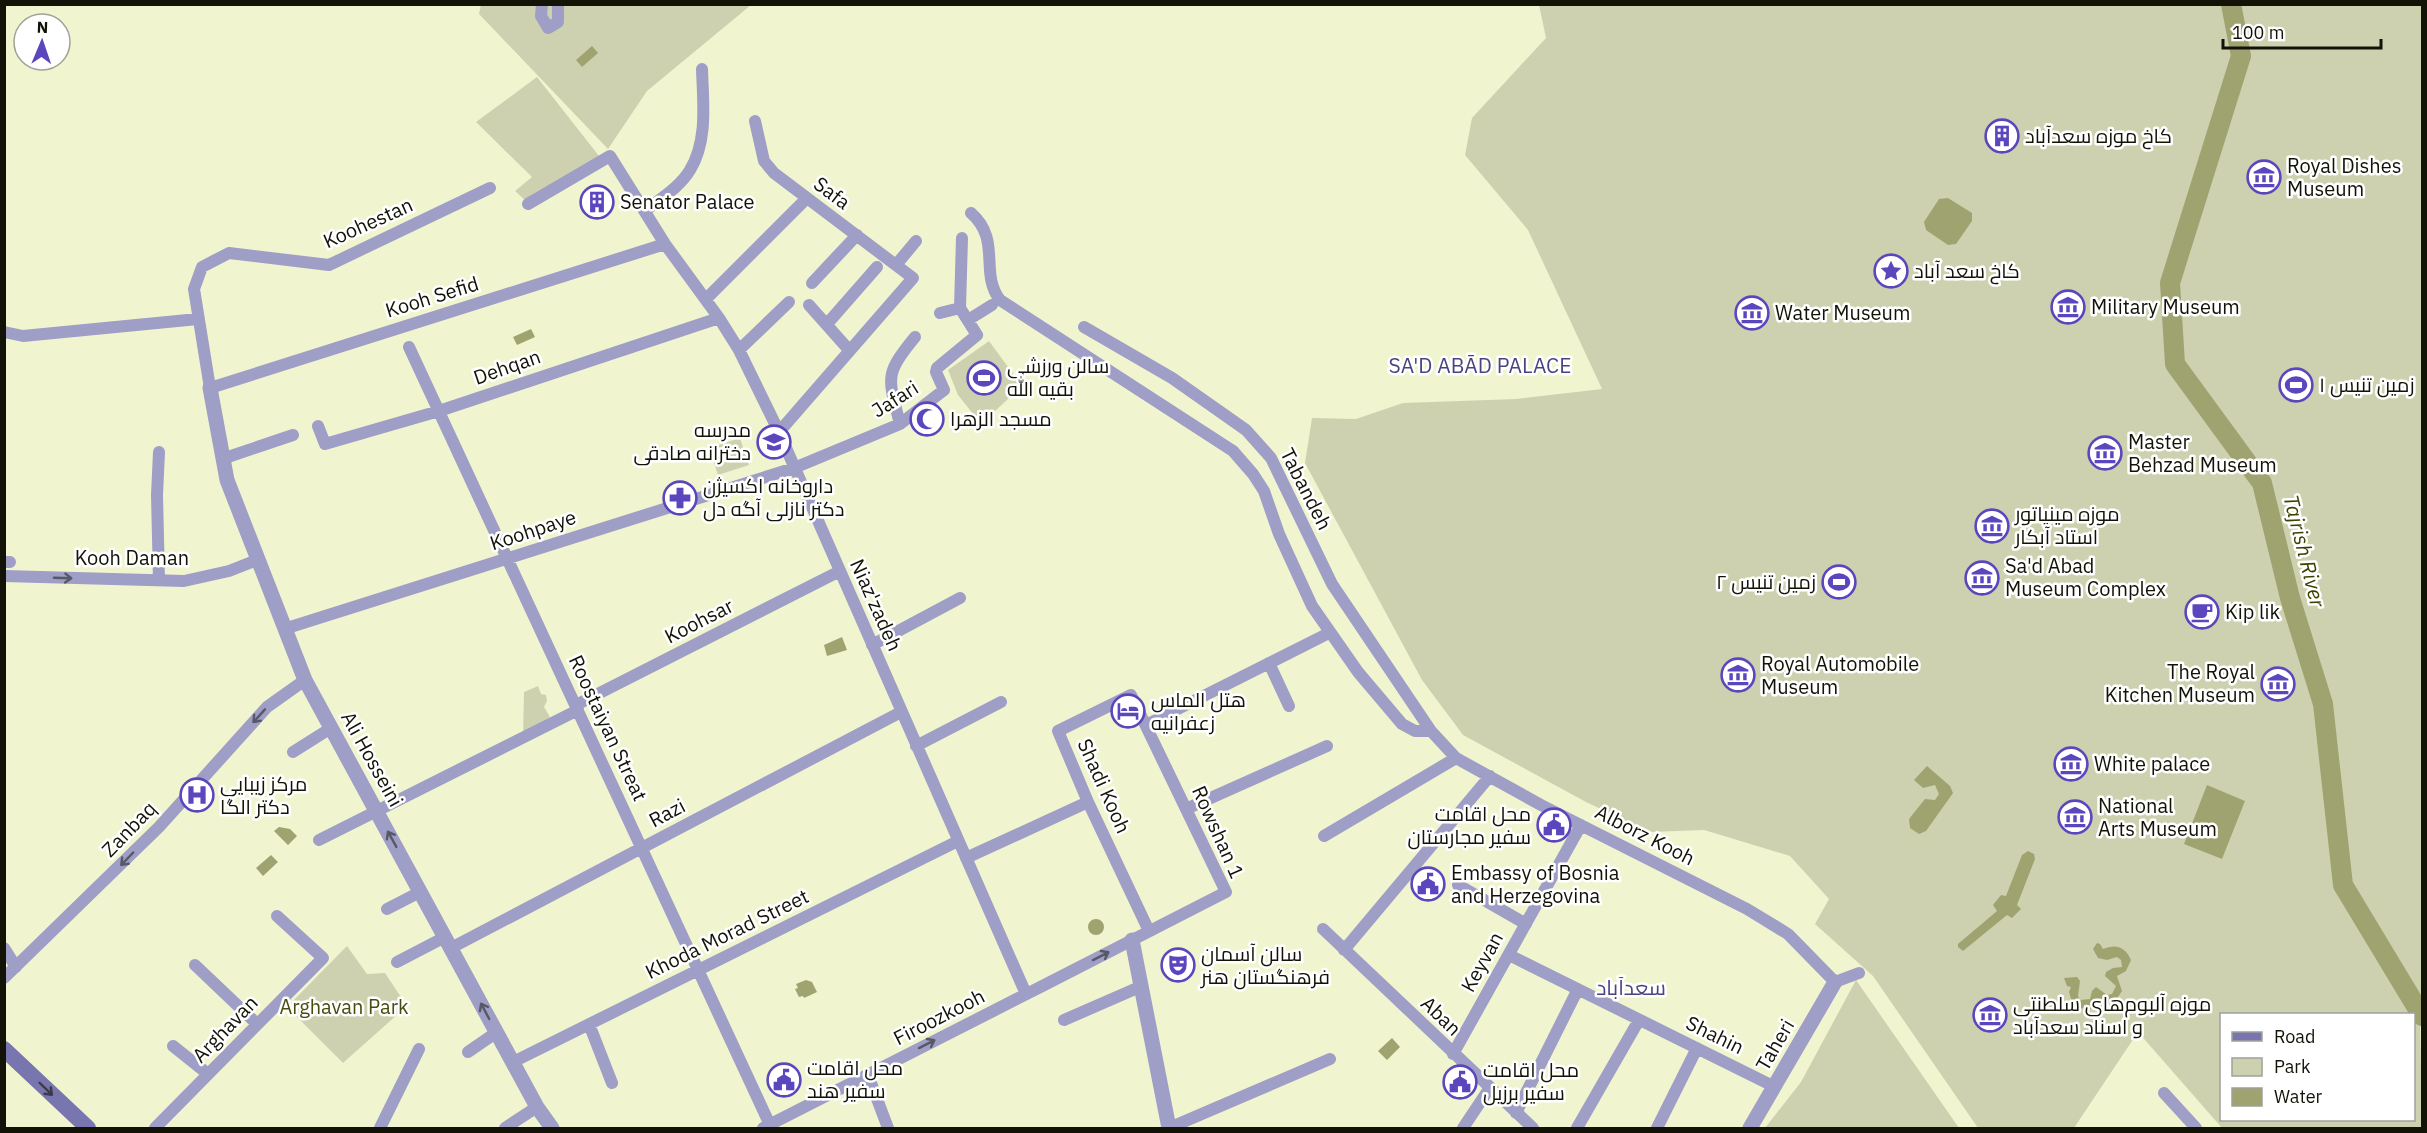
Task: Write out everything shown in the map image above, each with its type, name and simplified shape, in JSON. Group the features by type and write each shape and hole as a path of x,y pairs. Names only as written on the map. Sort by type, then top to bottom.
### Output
{"main road":[{"path":"4,1049 88,1128"}],"street":[{"path":"542,4 541,16 548,28 558,22 558,4"},
{"path":"645,211 672,190 690,171 699,149 704,103 702,69"},
{"name":"Safa","path":"755,121 764,161 774,173 913,278 849,350"},
{"name":"Niaz'zadeh","path":"528,204 610,156 665,244 719,318 739,350 779,432 1026,994"},
{"name":"Koohestan","path":"210,388 194,287 202,267 229,254 329,265 490,188"},
{"path":"706,299 807,198"},
{"path":"971,213 980,221 987,234 994,293 1014,312 1152,397 1233,451 1264,491 1279,534 1312,606 1329,633 1402,724 1415,731 1431,731"},
{"path":"812,284 857,235"},
{"path":"962,238 960,308 968,320 992,305"},
{"path":"896,265 916,241"},
{"name":"Kooh Sefid","path":"210,388 665,244"},
{"path":"827,324 877,267"},
{"path":"739,350 789,302"},
{"path":"779,432 849,350 809,305"},
{"path":"940,314 960,308"},
{"name":"Dehqan","path":"318,426 325,444 439,411 719,318"},
{"path":"4,332 23,336 198,319"},
{"name":"Jafari","path":"794,468 900,424 944,390 936,372 937,368 977,335 968,320"},
{"name":"Tabandeh","path":"1084,327 1172,378 1246,430 1271,458 1332,584 1431,731"},
{"path":"900,424 890,374 895,361 915,338"},
{"name":"Roostaiyan Streat","path":"409,347 699,970 767,1127"},
{"name":"Ali Hosseini","path":"210,388 227,480 305,680 537,1107 552,1128"},
{"path":"222,459 293,435"},
{"path":"159,452 157,495 159,580"},
{"name":"Koohpaye","path":"284,629 794,468"},
{"name":"Kooh Daman","path":"4,576 184,581 229,571 257,560"},
{"name":"Koohsar","path":"319,840 840,571"},
{"path":"872,645 960,598"},
{"path":"1146,725 1329,633"},
{"path":"1269,663 1289,706"},
{"name":"Zanbaq","path":"4,978 151,835 267,707 305,680"},
{"name":"Rowshan 1","path":"1131,695 1226,892 1132,940"},
{"name":"Shadi Kooh","path":"1131,695 1058,731 1088,802 1149,931"},
{"path":"916,746 1001,702"},
{"name":"Razi","path":"397,962 448,943 642,848 901,712"},
{"path":"293,752 331,728"},
{"name":"Alborz Kooh","path":"1431,731 1456,758 1581,825 1747,909 1788,934 1835,982"},
{"path":"1186,808 1327,746"},
{"path":"1323,836 1456,758"},
{"path":"1344,950 1490,776"},
{"path":"966,858 1088,802"},
{"name":"Keyvan","path":"1453,1054 1581,825"},
{"name":"Khoda Morad Street","path":"513,1062 958,841"},
{"path":"1458,885 1526,924"},
{"path":"387,909 420,892"},
{"name":"Arghavan","path":"155,1128 324,958 277,916"},
{"name":"Aban","path":"1323,929 1489,1089 1533,1128"},
{"path":"1132,940 1169,1128 1330,1059"},
{"name":"Firoozkooh","path":"767,1127 1132,940"},
{"path":"4,948 16,967"},
{"name":"Shahin","path":"1509,955 1775,1087"},
{"path":"195,965 257,1024"},
{"path":"1835,982 1859,973"},
{"name":"Taheri","path":"1750,1128 1835,982"},
{"path":"1064,1020 1142,986"},
{"path":"1516,1113 1578,989"},
{"path":"1577,1128 1639,1020"},
{"path":"589,1024 612,1083"},
{"path":"468,1052 496,1032"},
{"path":"173,1046 208,1074"},
{"path":"1657,1128 1697,1048"},
{"path":"380,1128 419,1049"},
{"path":"868,1075 888,1128"},
{"path":"1463,1128 1489,1089"},
{"path":"2164,1093 2196,1128"},
{"path":"505,1128 537,1107"}],"green space":[{"path":"481,4 751,5 647,91 608,149 479,14"},
{"name":"Sa'd Abad Museum Complex","path":"1539,5 2422,5 2422,1000 2420,1010 2422,1128 2222,1128 2138,1032 2074,1128 1978,1128 1873,976 1815,924 1829,899 1790,856 1704,830 1650,832 1586,802 1463,735 1422,680 1305,463 1312,418 1356,419 1403,403 1516,399 1602,389 1528,230 1465,155 1472,118 1546,38"},
{"path":"537,77 599,156 527,202 515,191 532,177 476,122"},
{"name":"سالن ورزشی بقیه الله","path":"989,341 1022,386 981,424 958,395 948,370"},
{"path":"740,438 749,465 718,475 709,448"},
{"path":"538,686 541,694 546,695 547,701 544,707 550,717 523,738 524,692"},
{"name":"Arghavan Park","path":"347,946 367,974 385,973 407,1006 343,1063 287,1007"},
{"path":"1856,980 1959,1128 1765,1128 1801,1082"}],"water":[{"path":"592,46 598,53 582,67 576,60"},
{"path":"1948,198 1972,213 1972,221 1956,244 1948,245 1926,230 1924,222 1939,199"},
{"path":"531,329 535,337 517,345 513,337"},
{"path":"842,637 847,650 827,656 824,645"},
{"path":"1927,766 1950,786 1953,793 1926,831 1919,834 1910,828 1909,819 1925,799 1935,800 1939,794 1935,785 1923,788 1914,780"},
{"path":"2207,785 2245,801 2222,859 2184,844"},
{"path":"279,827 290,829 297,836 288,845 274,831"},
{"path":"2028,851 2034,854 2035,859 2017,905 2021,909 2012,918 2007,915 1963,951 1958,944 1997,911 1993,905 2001,895 2006,896 2022,855"},
{"path":"271,855 278,862 263,876 256,868"},
{"path":"1096,919 1104,927 1096,935 1088,927"},
{"path":"2097,943 2103,949 2119,947 2123,949 2131,960 2126,971 2117,976 2122,991 2116,1000 2108,1003 2099,999 2096,1007 2088,1010 2073,1006 2069,992 2071,987 2067,986 2064,978 2077,977 2080,981 2078,996 2080,1000 2090,999 2096,987 2107,995 2112,994 2116,986 2105,976 2106,972 2122,967 2121,960 2117,957 2107,960 2098,958 2093,949"},
{"path":"806,980 812,982 817,992 804,998 799,997 795,989 798,988 796,984"},
{"path":"1392,1038 1400,1047 1387,1060 1378,1051"}],"waterway":[{"name":"Tajrish River","path":"2231,4 2241,56 2170,283 2175,364 2262,483 2290,598 2323,704 2343,885 2422,1016"}],"place":[{"name":"کاخ موزه سعدآباد","path":"2002,136"},
{"name":"Royal Dishes Museum","path":"2264,177"},
{"name":"Senator Palace","path":"597,202"},
{"name":"کاخ سعد آباد","path":"1891,271"},
{"name":"Military Museum","path":"2068,307"},
{"name":"Water Museum","path":"1752,313"},
{"name":"سالن ورزشی بقیه الله","path":"984,378"},
{"name":"زمین تنیس ۱","path":"2296,385"},
{"name":"مسجد الزهرا","path":"927,419"},
{"name":"مدرسه دخترانه صادقی","path":"774,442"},
{"name":"Master Behzad Museum","path":"2105,453"},
{"name":"داروخانه اکسیژن دکتر نازلی آگه دل","path":"680,498"},
{"name":"موزه مینیاتور استاد آبکار","path":"1992,526"},
{"name":"Sa'd Abad Museum Complex","path":"1982,578"},
{"name":"زمین تنیس ۲","path":"1839,582"},
{"name":"Kip lik","path":"2202,612"},
{"name":"Royal Automobile Museum","path":"1738,675"},
{"name":"The Royal Kitchen Museum","path":"2278,684"},
{"name":"هتل الماس زعفرانیه","path":"1128,711"},
{"name":"White palace","path":"2071,764"},
{"name":"مرکز زیبایی دکتر الگا","path":"197,795"},
{"name":"National Arts Museum","path":"2075,817"},
{"name":"محل اقامت سفیر مجارستان","path":"1554,825"},
{"name":"Embassy of Bosnia and Herzegovina","path":"1428,884"},
{"name":"سالن آسمان فرهنگستان هنر","path":"1178,965"},
{"name":"موزه آلبوم‌های سلطنتی و اسناد سعدآباد","path":"1990,1015"},
{"name":"محل اقامت سفیر هند","path":"784,1080"},
{"name":"محل اقامت سفیر برزیل","path":"1460,1082"}],"district":[{"name":"SA'D ABĀD PALACE","path":"1480,366"},
{"name":"سعدآباد","path":"1631,988"}]}
